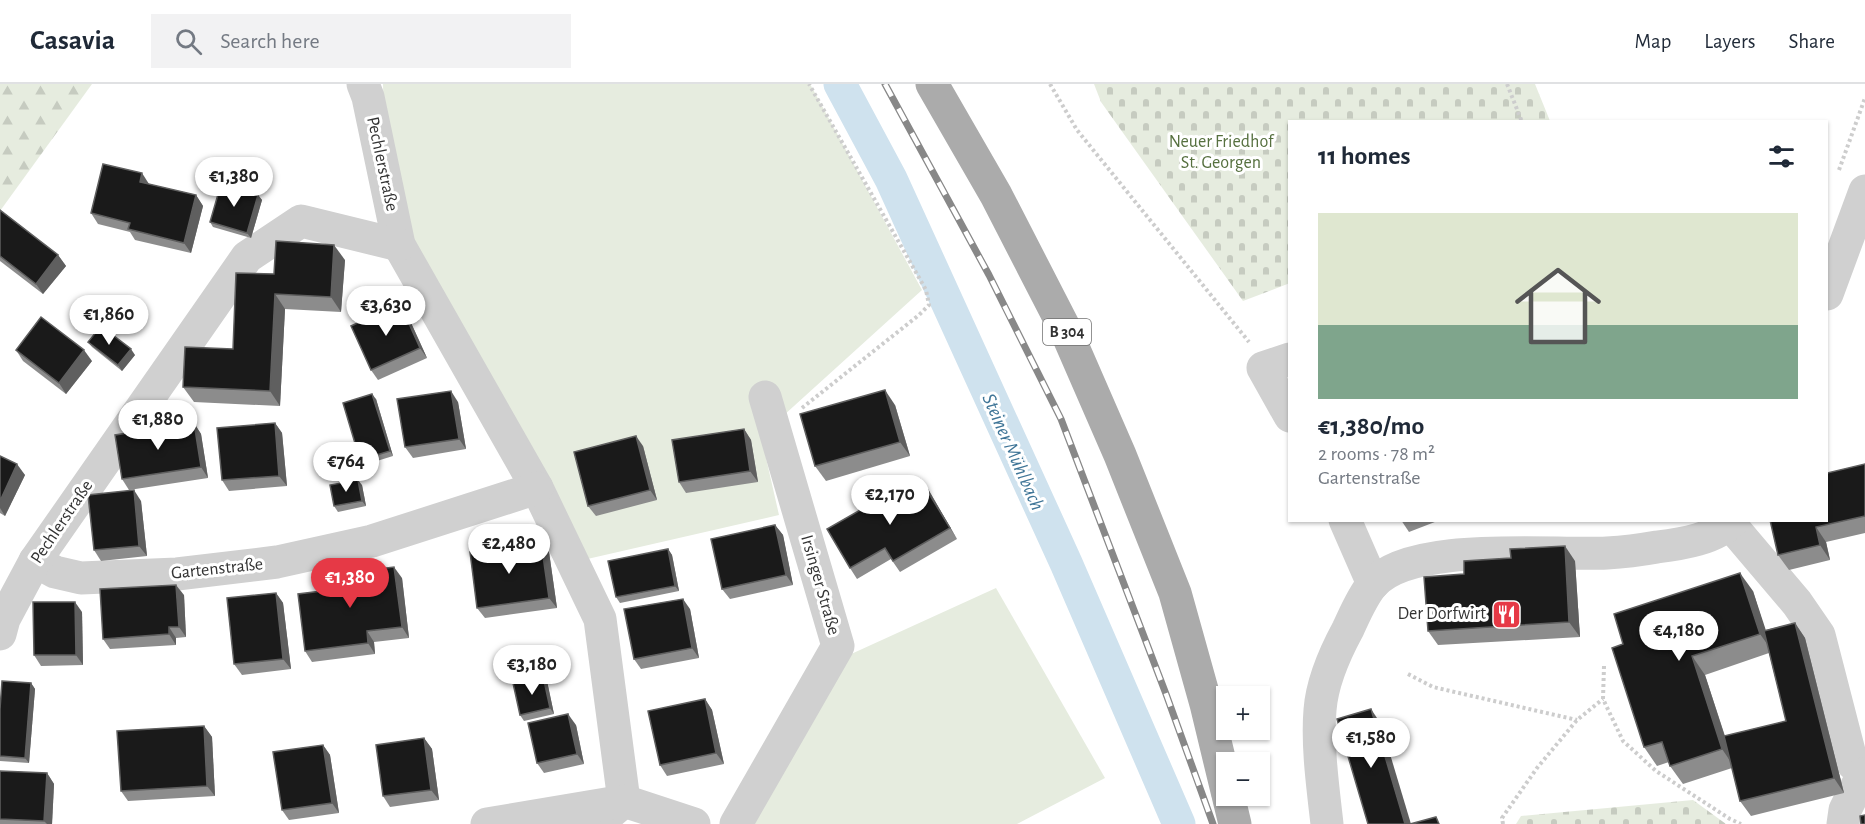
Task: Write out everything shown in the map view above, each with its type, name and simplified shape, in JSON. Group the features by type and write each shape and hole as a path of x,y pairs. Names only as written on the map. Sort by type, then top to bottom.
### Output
{"main road":[{"name":"B 304","path":"932,84 996,195 1066,331 1120,455 1175,593 1217,752"},
{"name":"B 304","path":"1230,806 1235,824"}],"street":[{"name":"Pechlerstraße","path":"363,84 368,97 399,245 537,488 600,619 624,801"},
{"path":"1828,289 1850,186"},
{"name":"Pechlerstraße","path":"0,634 4,619 34,561 247,257 301,221 399,245"},
{"path":"1277,363 1288,408"},
{"name":"Irsinger Straße","path":"736,824 838,646 765,397"},
{"name":"Gartenstraße","path":"34,561 55,572 81,578 177,574 277,562 372,541 537,488"},
{"path":"1346,522 1373,584"},
{"path":"1327,824 1320,710 1326,679 1340,644 1373,584 1404,566 1428,559 1469,553 1606,553 1639,550 1683,531 1718,532 1731,522 1797,603 1819,635 1852,763 1864,775 1845,810 1843,824"},
{"path":"597,824 624,801"},
{"path":"487,824 624,801 694,824"}],"path":[{"path":"774,430 929,305 926,290 808,84"},
{"path":"1050,84 1077,130 1258,353 1277,363"},
{"path":"1507,84 1521,120"},
{"path":"1850,186 1865,98"},
{"path":"1604,666 1603,699 1623,741 1656,771 1741,824"},
{"path":"1408,674 1433,687 1577,720"},
{"path":"1503,824 1502,818 1537,768 1577,720 1603,699"}],"green space":[{"path":"0,84 92,84 0,211"},
{"path":"383,84 810,84 922,290 761,436 779,515 583,560 410,241 384,125"},
{"name":"Neuer Friedhof St. Georgen","path":"1094,84 1535,84 1550,120 1288,120 1288,284 1243,301 1101,102"},
{"path":"996,588 1105,778 1017,824 753,824 849,655"},
{"path":"1693,800 1726,824 1516,824 1521,816"}],"building":[{"path":"103,164 142,173 140,182 196,195 184,243 128,229 130,223 91,213"},
{"path":"221,184 258,195 247,233 210,222"},
{"path":"0,210 58,255 36,284 0,256"},
{"path":"276,241 334,245 331,297 275,294 270,391 183,387 185,347 233,349 236,273 274,274"},
{"path":"400,304 420,348 371,370 351,326"},
{"path":"41,317 84,350 59,383 16,350"},
{"path":"101,326 131,349 118,365 88,342"},
{"path":"885,390 900,442 815,466 800,414"},
{"path":"451,391 459,439 405,447 397,399"},
{"path":"372,394 390,451 360,460 343,403"},
{"path":"194,423 201,467 122,479 115,435"},
{"path":"275,423 279,476 222,480 217,428"},
{"path":"744,429 750,471 679,482 672,440"},
{"path":"636,436 650,490 588,506 574,452"},
{"path":"0,456 17,464 0,501"},
{"path":"1865,464 1865,516 1816,527 1820,545 1778,555 1770,522 1828,522 1828,473"},
{"path":"920,479 950,528 893,561 885,548 850,568 827,529 862,509 864,512"},
{"path":"358,480 362,501 334,506 330,485"},
{"path":"134,490 139,546 94,550 88,495"},
{"path":"775,525 786,575 722,589 711,539"},
{"path":"541,542 549,598 477,608 470,552"},
{"name":"Der Dorfwirt","path":"1565,546 1569,622 1428,631 1424,577 1464,574 1464,561 1511,558 1510,549"},
{"path":"668,549 675,586 616,597 608,561"},
{"path":"394,567 402,627 367,631 368,643 305,651 298,594 322,591 320,576"},
{"path":"1740,573 1760,634 1692,656 1722,749 1670,766 1662,742 1644,747 1612,648 1623,644 1614,614"},
{"path":"176,585 179,627 169,627 169,634 103,639 100,589"},
{"path":"276,593 283,659 234,664 227,598"},
{"path":"683,599 692,648 634,659 624,609"},
{"path":"33,602 75,602 76,655 34,655"},
{"path":"1795,623 1834,778 1740,801 1724,736 1786,721 1764,631"},
{"path":"543,676 550,708 520,715 513,683"},
{"path":"2,681 31,683 25,758 0,756"},
{"path":"705,699 716,753 660,765 648,711"},
{"path":"1371,709 1405,824 1368,824 1337,719"},
{"path":"568,714 577,754 537,763 528,723"},
{"path":"204,726 207,786 121,791 117,731"},
{"path":"424,738 431,790 383,796 376,745"},
{"path":"323,745 332,803 282,810 273,752"},
{"path":"0,771 47,773 44,821 0,819"},
{"path":"1865,815 1865,824 1861,824 1860,816"},
{"path":"1436,817 1439,824 1410,824"}],"waterway":[{"name":"Steiner Mühlbach","path":"840,84 891,179 1066,563 1179,824"}],"railway":[{"path":"885,84 989,275 1061,419 1213,824"}],"place":[{"name":"Der Dorfwirt","path":"1507,614"}]}
